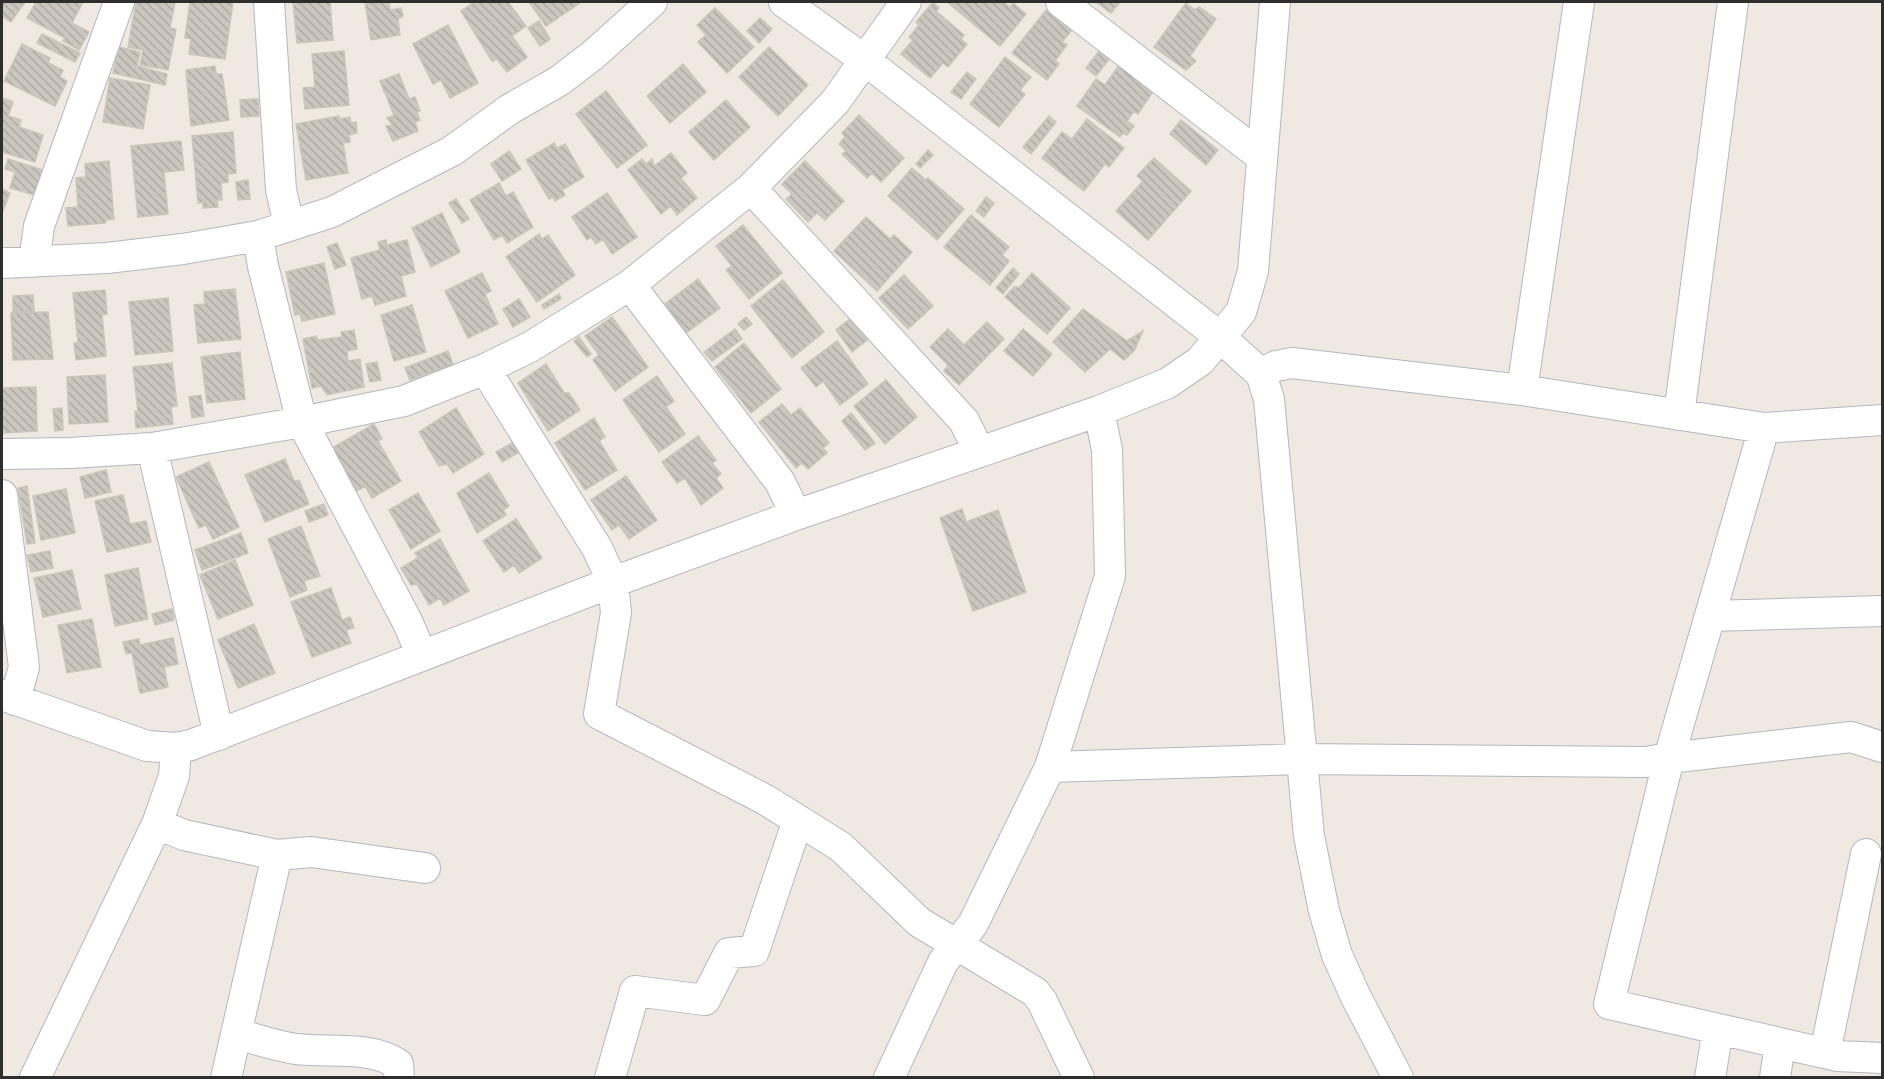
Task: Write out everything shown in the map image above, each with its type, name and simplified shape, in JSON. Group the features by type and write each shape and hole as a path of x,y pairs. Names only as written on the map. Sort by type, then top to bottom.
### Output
{"street":[{"path":"34,262 39,226 119,2"},
{"path":"268,2 281,190 289,225"},
{"path":"2,263 106,258 183,249 258,236 352,202 452,151 510,109 559,81 593,55 652,2"},
{"path":"784,2 866,61 1220,337 1261,374 1269,399 1309,836 1327,922 1355,995 1398,1077"},
{"path":"2,454 152,448 302,422 404,401 437,390 530,347 630,285 750,188 835,102 906,2"},
{"path":"1061,2 1262,157"},
{"path":"2,495 24,667 8,698 147,746 176,748 219,735 613,582 796,514 1099,411 1168,382 1200,361 1241,312 1253,271 1275,2"},
{"path":"1522,390 1579,2"},
{"path":"1679,415 1733,2"},
{"path":"750,188 964,420 979,451"},
{"path":"258,236 263,266 302,422 408,623 422,656"},
{"path":"630,285 780,482 796,514"},
{"path":"1261,374 1276,366 1292,363 1522,390 1764,428 1882,420"},
{"path":"485,369 597,548 613,582 616,613 600,714 766,800 841,847 919,922 1035,992 1042,1001 1079,1077"},
{"path":"889,1077 943,962 958,946 973,924 1050,767 1110,576 1107,450 1099,411"},
{"path":"1764,428 1669,758 1609,1004 1825,1053 1863,1064"},
{"path":"152,448 219,735"},
{"path":"1711,616 1882,611"},
{"path":"1050,767 1301,759 1646,762 1851,737 1882,747"},
{"path":"34,1077 157,824 174,776 176,748"},
{"path":"610,1077 635,991 705,1000 729,953 754,951 798,820"},
{"path":"157,824 184,835 277,855 311,852 425,868"},
{"path":"1825,1053 1866,854"},
{"path":"226,1077 277,855"},
{"path":"1710,1077 1718,1029"},
{"path":"236,1034 296,1049 331,1049 387,1057 398,1064 399,1077"},
{"path":"1775,1077 1780,1043"}],"building":[{"path":"2,2 25,2 11,22 2,16"},
{"path":"36,2 83,2 72,23 89,32 79,50 63,41 65,38 27,18"},
{"path":"136,2 175,2 170,28 176,29 168,70 140,65 143,50 128,47"},
{"path":"190,2 233,2 225,59 189,54 191,39 185,38"},
{"path":"293,2 330,2 333,40 297,43"},
{"path":"365,2 389,2 390,10 401,8 403,16 398,19 400,35 371,40"},
{"path":"474,2 508,2 526,26 512,36 527,57 507,72 497,59 492,61 461,11"},
{"path":"529,2 579,2 580,3 546,26"},
{"path":"933,2 939,8 936,11 964,35 961,39 967,44 948,67 943,63 930,78 901,54 913,40 909,37 919,25 916,22"},
{"path":"947,2 1003,2 1010,7 1013,3 1026,14 1000,46"},
{"path":"1096,2 1120,2 1111,13"},
{"path":"1186,3 1195,10 1199,7 1216,19 1190,56 1196,61 1186,70 1154,47"},
{"path":"715,8 754,47 727,73 698,42 706,35 697,25"},
{"path":"1046,10 1071,31 1062,42 1067,45 1055,61 1059,64 1047,80 1012,53"},
{"path":"760,18 772,29 759,43 747,31"},
{"path":"539,21 550,39 541,45 530,27"},
{"path":"537,22 549,40 540,46 528,28"},
{"path":"448,25 478,83 450,98 441,80 433,84 413,44"},
{"path":"42,34 80,53 75,62 37,43"},
{"path":"22,44 50,58 48,63 63,70 60,77 67,81 55,106 4,81"},
{"path":"119,47 140,52 137,66 167,74 165,85 113,73"},
{"path":"769,47 808,85 778,116 739,77"},
{"path":"1100,50 1111,57 1096,76 1086,68"},
{"path":"344,51 349,105 305,109 303,88 315,87 312,54"},
{"path":"1005,57 1031,77 1020,90 1025,94 999,127 970,104"},
{"path":"683,64 706,92 670,123 647,96"},
{"path":"1120,64 1152,93 1138,114 1134,111 1127,121 1134,126 1127,135 1123,133 1120,137 1077,106 1096,79 1105,85"},
{"path":"215,66 216,74 222,74 229,120 191,126 186,70"},
{"path":"967,72 976,79 961,99 951,92"},
{"path":"399,74 409,99 415,97 420,111 417,112 420,120 415,122 418,131 393,141 386,126 393,125 387,118 394,115 380,81"},
{"path":"110,78 150,85 143,129 103,122"},
{"path":"606,91 647,145 617,168 576,114"},
{"path":"2,98 13,102 8,116 21,120 19,127 43,135 35,162 2,152"},
{"path":"258,99 259,116 241,117 240,100"},
{"path":"726,100 750,127 714,160 689,132"},
{"path":"859,115 904,158 881,182 872,173 867,178 842,154 846,151 839,144 845,137 842,133"},
{"path":"339,116 339,119 350,117 351,123 356,122 357,133 349,135 350,142 343,143 348,173 306,180 296,124"},
{"path":"1049,116 1056,122 1031,154 1023,147"},
{"path":"1087,119 1124,148 1109,167 1105,164 1084,191 1042,158 1062,132 1072,139"},
{"path":"1181,120 1218,150 1206,165 1170,134"},
{"path":"233,132 236,173 228,174 228,182 221,183 222,200 217,200 218,207 203,208 203,202 198,203 192,136"},
{"path":"181,141 184,170 164,172 168,214 138,217 131,146"},
{"path":"554,143 557,148 565,144 584,177 562,190 565,195 555,201 553,197 549,199 526,160"},
{"path":"928,150 933,155 920,168 916,164"},
{"path":"509,151 521,169 502,181 491,164"},
{"path":"671,153 687,173 681,178 697,198 677,215 671,206 661,214 628,170 642,159 646,164 652,159 654,166"},
{"path":"1154,158 1191,191 1148,240 1116,211 1143,181 1137,176"},
{"path":"8,159 46,171 38,196 10,188 15,172 5,169"},
{"path":"109,161 114,219 106,220 105,223 68,226 66,208 78,207 76,178 86,177 85,164"},
{"path":"805,161 844,201 825,220 817,213 808,222 786,199 792,194 782,184"},
{"path":"912,168 926,180 928,178 964,209 937,240 888,196"},
{"path":"248,180 250,199 238,200 236,182"},
{"path":"499,183 506,196 513,192 533,227 507,243 502,235 494,240 470,200"},
{"path":"2,189 10,193 2,213"},
{"path":"607,193 637,237 612,254 603,239 596,244 591,237 587,240 572,217"},
{"path":"986,197 994,203 984,217 976,211"},
{"path":"456,199 469,219 462,223 449,203"},
{"path":"442,213 460,252 431,267 412,228"},
{"path":"971,215 1009,247 1002,255 1009,261 990,285 944,247"},
{"path":"866,217 890,239 894,235 912,252 877,291 834,251"},
{"path":"743,225 782,273 749,299 726,270 732,266 716,246"},
{"path":"539,234 542,239 548,235 575,275 537,302 506,257"},
{"path":"386,240 387,245 407,240 415,272 401,276 406,296 375,305 372,296 362,299 351,258 380,250 378,242"},
{"path":"337,243 346,265 335,269 327,247"},
{"path":"324,263 335,314 302,321 300,314 295,315 286,272"},
{"path":"1013,268 1019,274 1003,294 996,288"},
{"path":"482,273 491,291 485,294 498,324 468,338 445,291"},
{"path":"1032,273 1070,308 1047,334 1005,297 1014,287 1020,287"},
{"path":"904,275 933,306 908,329 879,298"},
{"path":"698,279 720,308 686,333 665,304"},
{"path":"783,280 824,332 792,358 751,306"},
{"path":"235,289 241,339 198,343 194,305 205,304 204,292"},
{"path":"105,290 107,314 102,315 106,356 76,360 74,343 78,343 73,293"},
{"path":"559,294 561,299 544,309 542,305"},
{"path":"33,295 34,311 13,312 13,296"},
{"path":"168,298 173,351 135,355 129,302"},
{"path":"519,299 530,317 513,327 503,309"},
{"path":"412,305 426,352 394,361 381,315"},
{"path":"1083,309 1127,341 1143,331 1134,351 1124,360 1110,349 1085,372 1053,342"},
{"path":"48,312 53,359 13,360 11,313"},
{"path":"612,317 648,367 615,391 593,360 599,355 585,336"},
{"path":"746,317 752,324 744,330 738,324"},
{"path":"851,318 867,340 852,352 836,330"},
{"path":"987,322 1004,339 959,385 944,371 948,365 930,347 948,329 964,345"},
{"path":"735,329 742,339 712,361 704,352"},
{"path":"1023,329 1052,354 1033,376 1004,351"},
{"path":"354,330 357,349 347,351 348,361 360,359 364,387 327,395 321,386 312,388 303,339 316,336 318,340 342,337 341,332"},
{"path":"579,337 591,354 587,357 574,341"},
{"path":"837,341 868,384 840,405 823,381 816,387 801,368"},
{"path":"744,343 781,389 751,413 715,367"},
{"path":"448,351 453,364 410,380 405,368"},
{"path":"240,352 245,399 207,403 201,357"},
{"path":"377,362 381,380 370,382 366,364"},
{"path":"172,363 177,406 171,407 173,424 136,428 135,411 138,412 133,367"},
{"path":"546,364 564,393 569,393 580,410 548,431 518,383"},
{"path":"105,375 108,422 69,424 67,377"},
{"path":"657,376 674,401 666,407 685,434 659,452 623,400"},
{"path":"886,380 917,417 885,444 854,406"},
{"path":"36,387 37,431 2,433 2,388"},
{"path":"201,395 204,416 192,418 189,397"},
{"path":"782,404 791,415 800,408 829,443 823,448 827,453 808,469 802,463 796,468 759,422"},
{"path":"62,408 63,430 55,431 53,409"},
{"path":"456,408 484,454 453,473 447,464 439,466 419,432"},
{"path":"851,413 875,443 865,450 842,421"},
{"path":"594,418 605,437 599,441 617,470 585,490 555,443"},
{"path":"374,424 382,439 378,441 401,481 372,498 365,486 357,491 332,448"},
{"path":"698,436 716,460 712,463 721,474 716,478 723,488 701,505 685,478 677,483 662,462"},
{"path":"512,443 518,453 502,462 496,452"},
{"path":"285,459 294,481 299,480 309,504 265,522 245,475"},
{"path":"209,462 239,527 213,539 206,525 199,528 176,477"},
{"path":"106,470 111,492 85,498 80,477"},
{"path":"489,473 509,506 503,510 506,515 477,533 457,493"},
{"path":"626,476 657,520 629,539 619,525 612,530 591,500"},
{"path":"27,486 35,543 27,544 18,488"},
{"path":"66,489 75,533 41,540 33,496"},
{"path":"418,493 440,531 411,549 389,510"},
{"path":"123,495 130,524 146,521 151,542 107,552 95,501"},
{"path":"324,504 328,515 309,522 305,511"},
{"path":"962,509 966,522 998,510 1026,592 973,611 940,518"},
{"path":"516,519 542,558 519,573 514,565 504,572 483,541"},
{"path":"301,526 320,576 304,581 307,590 290,597 268,539"},
{"path":"241,533 248,553 202,570 195,550"},
{"path":"440,539 469,591 444,605 440,598 429,605 417,584 411,585 401,568 418,558 415,553"},
{"path":"50,551 53,568 31,572 27,555"},
{"path":"235,560 253,605 218,619 200,575"},
{"path":"138,568 148,619 115,626 105,575"},
{"path":"72,570 81,609 43,617 34,578"},
{"path":"331,588 342,620 350,617 354,628 346,630 351,643 312,657 291,602"},
{"path":"172,609 174,620 155,625 152,614"},
{"path":"92,619 101,667 67,673 58,625"},
{"path":"254,624 275,673 238,688 218,640"},
{"path":"173,638 178,664 164,667 168,687 140,693 132,653 126,654 123,642 139,639 140,645"}]}
